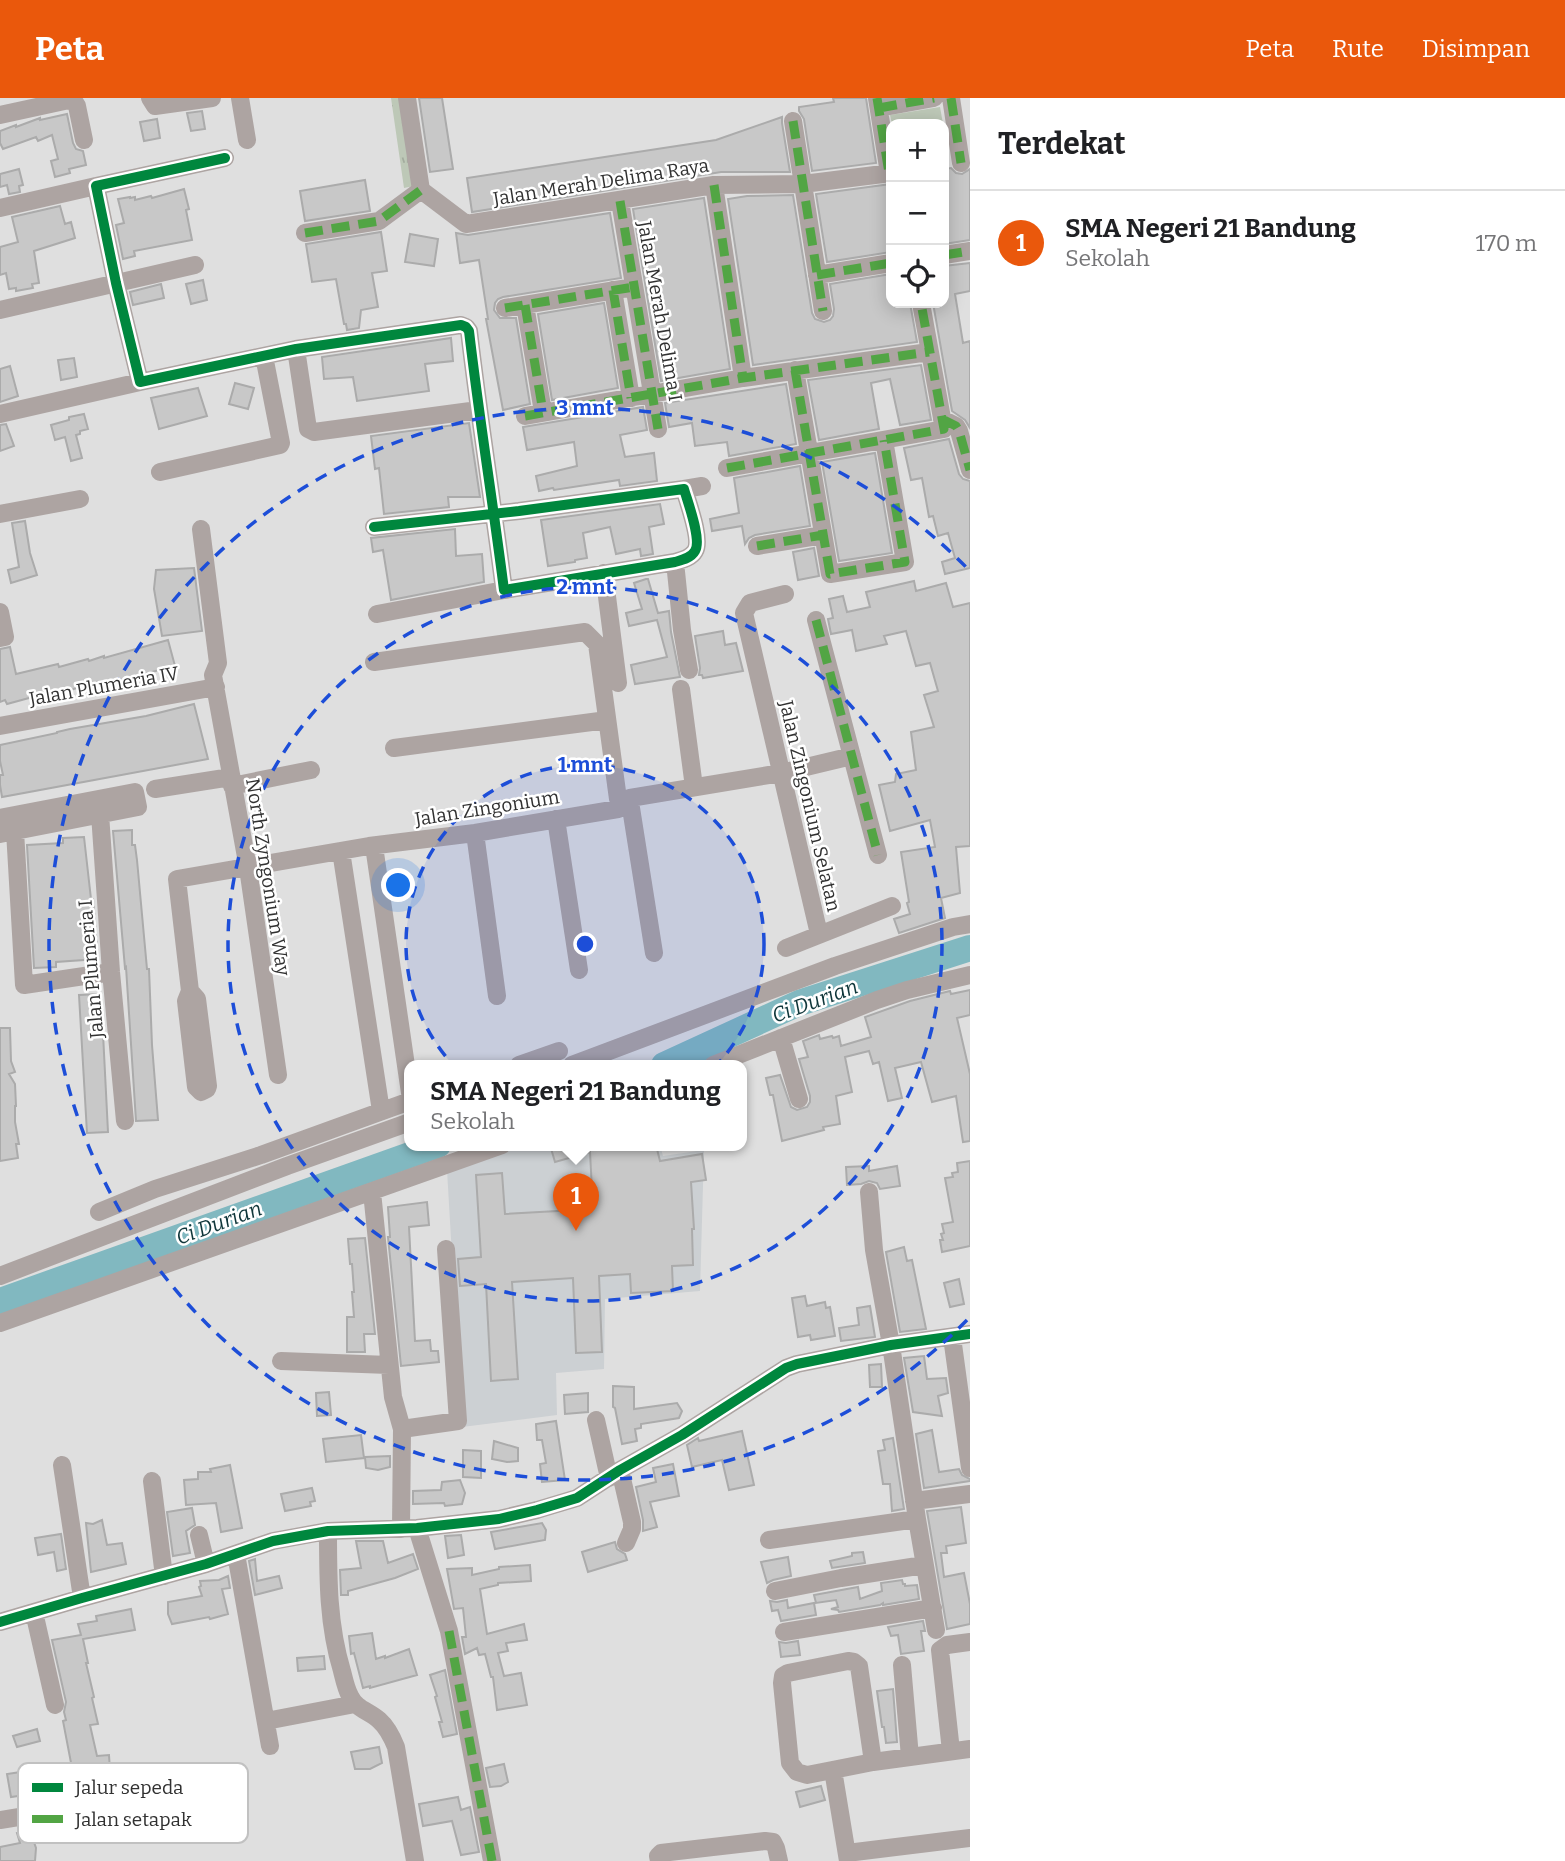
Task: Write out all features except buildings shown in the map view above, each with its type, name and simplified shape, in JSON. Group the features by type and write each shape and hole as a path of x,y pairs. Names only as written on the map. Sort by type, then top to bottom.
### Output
{"street":[{"path":"150,98 152,104 159,106 212,98"},
{"path":"240,98 247,140"},
{"path":"305,233 379,221 421,190 407,98"},
{"path":"886,150 878,103 934,98"},
{"path":"951,98 958,163"},
{"path":"0,115 74,101 83,140"},
{"path":"793,121 823,312"},
{"path":"0,208 225,158"},
{"name":"Jalan Merah Delima Raya","path":"421,190 466,225 715,185 803,184 886,174"},
{"path":"715,185 743,378"},
{"path":"96,186 140,382"},
{"name":"Jalan Merah Delima I","path":"620,201 658,429"},
{"path":"949,254 970,251"},
{"path":"817,275 886,264"},
{"path":"0,310 195,265"},
{"path":"505,308 634,287"},
{"path":"612,290 631,398"},
{"path":"525,305 534,414 743,378 929,352"},
{"path":"727,468 944,429 922,308"},
{"path":"0,414 296,349 458,324 469,331 504,590"},
{"path":"296,349 308,429 314,432 478,410"},
{"path":"160,472 280,445 264,356"},
{"path":"795,370 830,574 905,562 884,440"},
{"path":"942,418 956,426 959,431 970,470"},
{"path":"374,527 495,514 702,486"},
{"path":"377,614 675,562 690,557 696,550 697,537 684,489"},
{"path":"0,514 80,499"},
{"name":"North Zyngonium Way","path":"201,528 218,663 213,675 247,868 278,1075"},
{"path":"757,546 823,535"},
{"path":"675,562 689,670"},
{"path":"604,573 618,683"},
{"name":"Jalan Zingonium Selatan","path":"785,594 750,603 744,613 761,687 774,774 819,934"},
{"path":"0,612 5,637 0,638"},
{"path":"816,620 878,855"},
{"path":"374,662 585,632 597,644 618,799 631,808 654,953"},
{"name":"Jalan Plumeria IV","path":"0,726 216,687"},
{"path":"681,689 694,787"},
{"path":"394,748 607,720"},
{"name":"Jalan Zingonium","path":"190,991 177,879 618,809 630,798 774,774 852,756"},
{"path":"155,789 312,770"},
{"path":"0,818 135,792 138,807 7,832 24,985 111,972"},
{"name":"Jalan Plumeria I","path":"100,814 125,1121"},
{"path":"556,819 579,970"},
{"path":"475,833 496,996"},
{"path":"359,848 404,1064"},
{"path":"359,848 381,1111"},
{"path":"786,948 892,906"},
{"path":"585,1060 835,966 953,927 970,924"},
{"path":"726,1060 877,1000 970,975"},
{"path":"781,1038 799,1099"},
{"path":"533,1060 559,1051"},
{"path":"99,1212 155,1189 261,1155 404,1103"},
{"path":"0,1276 404,1124"},
{"path":"0,1323 485,1151"},
{"path":"372,1192 389,1365 395,1407 402,1429 409,1528 450,1635 492,1861"},
{"path":"869,1192 874,1250 936,1630"},
{"path":"402,1429 458,1420 446,1249"},
{"path":"0,1622 206,1564 273,1541 328,1531 409,1528 499,1519 537,1510 583,1496 786,1368 891,1345 970,1334"},
{"path":"952,1337 970,1468"},
{"path":"281,1362 389,1365"},
{"path":"596,1420 632,1522 632,1530 626,1543"},
{"path":"62,1465 82,1598"},
{"path":"152,1481 164,1576"},
{"path":"769,1540 916,1510 970,1494"},
{"path":"328,1531 330,1619 341,1668 349,1696 355,1704 379,1719 396,1747 415,1861"},
{"path":"200,1535 206,1564"},
{"path":"236,1554 270,1746"},
{"path":"775,1591 924,1564"},
{"path":"784,1632 933,1608"},
{"path":"34,1612 55,1705"},
{"path":"951,1751 940,1650 947,1645 970,1642"},
{"path":"873,1762 859,1666 849,1661 783,1676 790,1763 797,1772 807,1775 873,1762 970,1749"},
{"path":"902,1665 910,1757"},
{"path":"265,1721 355,1704"},
{"path":"833,1770 848,1857 970,1838"},
{"path":"0,1820 18,1817"},
{"path":"659,1857 720,1854 765,1841 773,1842 779,1861"}],"shaded area":[{"path":"498,1151 662,1151 663,1156 704,1151 700,1291 605,1299 604,1369 556,1373 557,1415 462,1427 447,1170"}],"green space":[{"path":"391,98 400,98 414,186 404,188"},
{"path":"940,107 942,119 891,119 890,115"}],"waterway":[{"name":"Ci Durian","path":"675,1060 799,1003 970,948"},
{"name":"Ci Durian","path":"0,1301 421,1151"}],"marked path":[{"path":"877,98 886,154"},
{"path":"879,108 934,98"},
{"path":"951,98 961,163"},
{"path":"793,121 823,311"},
{"path":"714,185 743,378"},
{"path":"305,233 379,221 421,190"},
{"path":"620,201 658,429"},
{"path":"949,254 970,251"},
{"path":"817,275 886,264"},
{"path":"505,308 634,287"},
{"path":"613,290 631,398"},
{"path":"525,305 543,412"},
{"path":"727,468 944,429 922,308"},
{"path":"525,416 743,378 929,352"},
{"path":"795,370 830,574 905,562 884,440"},
{"path":"942,419 956,426 959,431 970,470"},
{"path":"757,546 823,535"},
{"path":"816,620 878,855"},
{"path":"449,1631 492,1861"}],"cycle path":[{"path":"225,158 96,186 140,382 296,349 461,325 469,331 477,396 491,492 495,525 504,590 675,562 691,555 697,546 694,521 684,489 519,511 374,527"},
{"path":"0,1622 206,1564 273,1541 328,1531 417,1528 499,1519 537,1510 577,1498 786,1368 891,1345 970,1334"}],"place":[{"name":"SMA Negeri 21 Bandung","path":"576,1231"}]}
